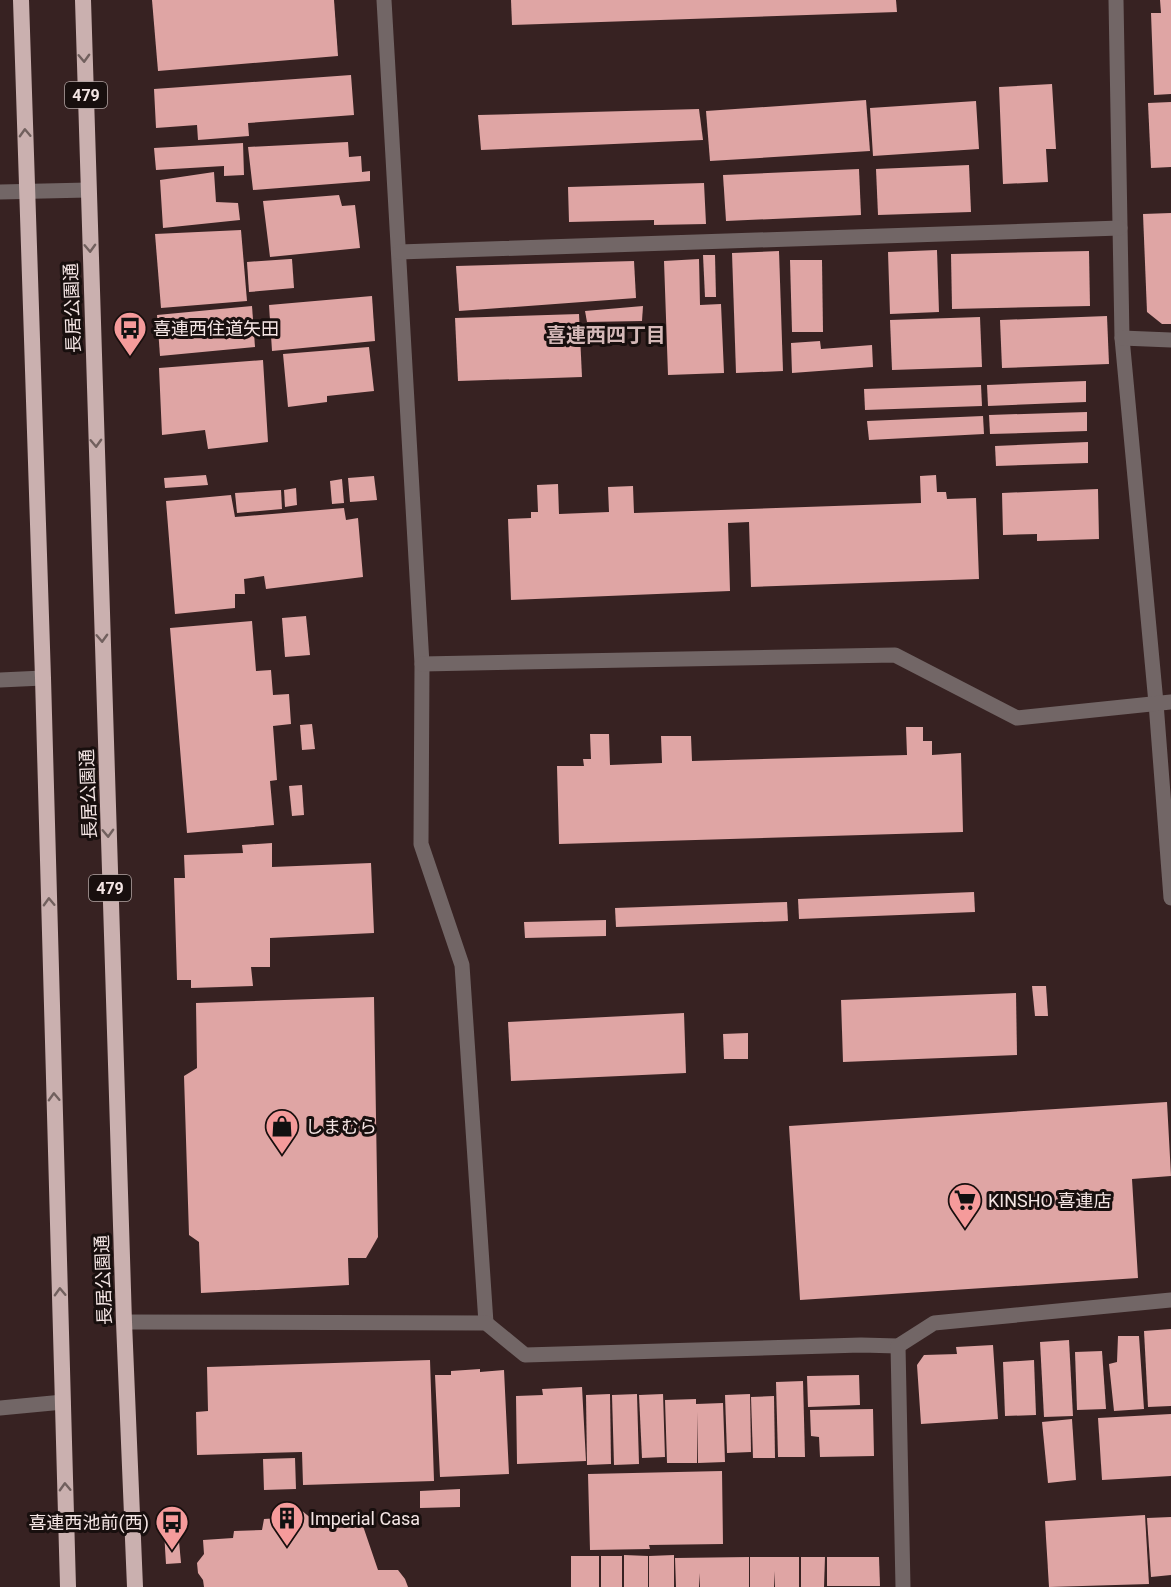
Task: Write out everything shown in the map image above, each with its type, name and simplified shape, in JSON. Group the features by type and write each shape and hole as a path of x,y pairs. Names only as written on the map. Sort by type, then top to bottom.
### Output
{"highway":[{"path":"21,0 43,678 68,1587"},
{"name":"長居公園通","path":"82,0 124,1322 135,1587"}],"street":[{"path":"384,0 422,664 421,844 462,965 486,1323"},
{"path":"1116,0 1122,338 1164,703 1171,898"},
{"path":"0,192 88,190"},
{"path":"399,252 1120,228"},
{"path":"1122,338 1171,340"},
{"path":"422,664 896,655 1017,718 1164,703"},
{"path":"0,680 43,678"},
{"path":"124,1322 486,1323 525,1355 861,1345 897,1346 934,1323 1171,1300"},
{"path":"897,1346 903,1587"},
{"path":"0,1408 63,1402"}],"building":[{"path":"152,0 334,0 338,56 158,71"},
{"path":"511,0 896,0 897,12 512,25"},
{"path":"1160,0 1171,0 1171,94 1154,95 1151,13 1161,13"},
{"path":"351,75 354,115 248,123 249,136 198,140 197,125 156,128 154,89"},
{"path":"1052,84 1056,149 1046,149 1048,182 1003,184 999,87"},
{"path":"866,100 870,151 710,161 706,111"},
{"path":"976,101 979,149 873,156 870,108"},
{"path":"1171,102 1171,167 1151,168 1148,103"},
{"path":"699,109 703,140 481,150 478,115"},
{"path":"348,142 349,157 361,156 362,172 370,171 370,181 253,190 248,147"},
{"path":"243,143 244,175 224,176 224,166 156,170 154,148"},
{"path":"969,165 971,212 878,215 876,169"},
{"path":"859,169 861,215 726,221 723,175"},
{"path":"214,172 216,202 238,203 240,220 163,228 160,180"},
{"path":"704,183 706,224 654,225 654,220 569,222 568,187"},
{"path":"339,195 342,206 355,205 360,248 270,257 263,201"},
{"path":"1171,213 1171,324 1162,324 1147,312 1143,214"},
{"path":"241,230 247,301 161,308 155,234"},
{"path":"937,250 939,312 890,314 888,252"},
{"path":"779,251 783,371 736,373 732,253"},
{"path":"1089,251 1090,306 952,309 951,254"},
{"path":"703,255 715,255 716,297 705,297"},
{"path":"292,259 294,288 249,292 247,262"},
{"path":"699,259 700,305 721,304 724,373 668,375 664,261"},
{"path":"790,260 822,260 823,332 792,332"},
{"path":"634,261 636,298 459,311 456,266"},
{"path":"372,296 375,341 272,351 269,305"},
{"path":"252,306 255,347 160,356 157,315"},
{"path":"643,306 642,321 587,322 585,311"},
{"path":"579,314 582,377 458,381 455,318"},
{"path":"1107,316 1109,364 1002,368 1000,320"},
{"path":"980,317 982,367 892,370 890,320"},
{"path":"820,341 821,349 872,345 873,367 792,373 791,343"},
{"path":"369,347 374,391 327,396 327,402 288,407 283,354"},
{"path":"263,360 268,442 208,449 205,430 162,435 159,368"},
{"path":"1086,381 1086,402 988,406 987,385"},
{"path":"981,385 982,406 865,410 864,389"},
{"path":"1087,412 1087,431 990,434 989,415"},
{"path":"983,416 984,434 869,440 867,421"},
{"path":"1088,442 1088,463 996,466 995,446"},
{"path":"206,475 208,485 165,488 164,478"},
{"path":"936,475 937,492 946,492 947,499 976,498 979,579 751,587 749,522 728,523 730,591 511,600 508,519 531,518 531,512 538,512 537,485 558,484 559,514 609,512 608,487 633,486 634,513 921,503 920,476"},
{"path":"374,476 377,500 350,502 348,478"},
{"path":"342,479 344,503 332,504 330,481"},
{"path":"296,488 297,505 285,507 284,490"},
{"path":"1098,489 1099,539 1037,541 1037,534 1003,535 1002,493"},
{"path":"281,490 282,509 237,513 235,493"},
{"path":"231,495 235,517 344,508 346,520 358,518 363,577 266,589 264,576 244,579 245,594 235,594 235,608 175,614 166,501"},
{"path":"306,616 310,655 285,657 282,618"},
{"path":"252,621 256,671 271,670 273,695 289,694 291,724 273,726 277,780 270,781 274,825 187,833 170,628"},
{"path":"312,724 315,749 302,750 300,725"},
{"path":"906,727 923,727 923,741 932,741 932,755 961,753 963,832 559,844 557,766 584,766 583,759 591,759 590,734 609,734 610,765 662,763 661,736 691,736 692,761 907,755"},
{"path":"302,785 304,815 292,816 289,786"},
{"path":"272,843 272,867 371,863 374,933 270,938 270,967 251,967 253,986 191,988 191,980 177,980 174,878 185,878 184,855 243,853 242,845"},
{"path":"974,892 975,912 799,919 798,899"},
{"path":"787,902 788,921 616,927 615,908"},
{"path":"606,920 606,936 525,938 524,922"},
{"path":"1032,986 1046,986 1048,1016 1035,1016"},
{"path":"1016,993 1017,1055 843,1062 841,1000"},
{"name":"しまむら","path":"374,997 378,1237 366,1258 348,1258 349,1285 201,1293 199,1242 189,1235 184,1076 197,1068 196,1003"},
{"path":"684,1013 686,1073 511,1081 508,1022"},
{"path":"748,1033 748,1059 724,1059 723,1034"},
{"name":"KINSHO 喜連店","path":"1167,1102 1171,1176 1132,1179 1138,1278 800,1300 789,1126"},
{"path":"1171,1329 1171,1406 1148,1407 1144,1331"},
{"path":"1118,1336 1139,1336 1144,1409 1114,1411 1109,1364 1117,1362"},
{"path":"1069,1340 1073,1416 1044,1417 1040,1342"},
{"path":"993,1345 998,1419 921,1424 917,1365 924,1355 957,1354 956,1347"},
{"path":"1102,1351 1106,1409 1077,1410 1075,1352"},
{"path":"430,1360 434,1481 303,1485 302,1452 197,1455 196,1412 208,1411 207,1367"},
{"path":"1034,1360 1036,1415 1005,1416 1003,1362"},
{"path":"480,1369 480,1372 504,1370 509,1474 440,1477 435,1375 451,1375 451,1371"},
{"path":"859,1375 860,1405 808,1407 807,1376"},
{"path":"803,1381 805,1457 778,1457 776,1382"},
{"path":"582,1387 586,1461 517,1464 516,1396 543,1395 542,1389"},
{"path":"610,1394 611,1464 587,1465 586,1395"},
{"path":"637,1394 639,1464 614,1465 612,1395"},
{"path":"663,1394 665,1457 642,1458 639,1395"},
{"path":"750,1394 751,1452 727,1453 725,1395"},
{"path":"774,1396 775,1458 753,1458 751,1397"},
{"path":"696,1399 696,1404 723,1403 725,1462 698,1463 697,1412 697,1463 667,1463 665,1400"},
{"path":"873,1409 874,1456 820,1457 819,1437 811,1436 810,1410"},
{"path":"1171,1414 1171,1476 1102,1480 1098,1418"},
{"path":"1072,1419 1076,1480 1048,1483 1042,1422"},
{"path":"295,1458 296,1489 264,1490 263,1459"},
{"path":"722,1471 723,1544 649,1545 650,1549 590,1550 588,1474"},
{"path":"460,1489 460,1507 420,1508 420,1491"},
{"name":"Imperial Casa","path":"292,1508 301,1510 312,1519 339,1518 339,1528 363,1526 378,1570 398,1570 408,1587 204,1587 203,1580 198,1573 197,1563 204,1554 203,1540 233,1538 234,1531 262,1530 264,1519 280,1518 281,1514"},
{"path":"1145,1515 1149,1584 1049,1587 1045,1521"},
{"path":"1171,1517 1171,1575 1151,1577 1147,1518"},
{"path":"178,1530 181,1563 166,1564 164,1531"},
{"path":"624,1555 648,1556 648,1587 624,1587"},
{"path":"674,1555 674,1587 649,1587 649,1556"},
{"path":"571,1556 599,1556 599,1587 571,1587"},
{"path":"601,1556 622,1556 622,1587 601,1587"},
{"path":"749,1557 749,1587 700,1587 699,1573 699,1587 676,1587 675,1558"},
{"path":"750,1557 799,1557 799,1587 775,1587 774,1571 774,1587 750,1587"},
{"path":"801,1557 825,1557 824,1587 801,1587"},
{"path":"827,1557 879,1557 880,1586 827,1586"}],"place":[{"name":"喜連西住道矢田","path":"130,357"},
{"name":"しまむら","path":"282,1155"},
{"name":"KINSHO 喜連店","path":"965,1229"},
{"name":"Imperial Casa","path":"287,1547"},
{"name":"喜連西池前(西)","path":"172,1551"}],"district":[{"name":"喜連西四丁目","path":"606,335"}]}
